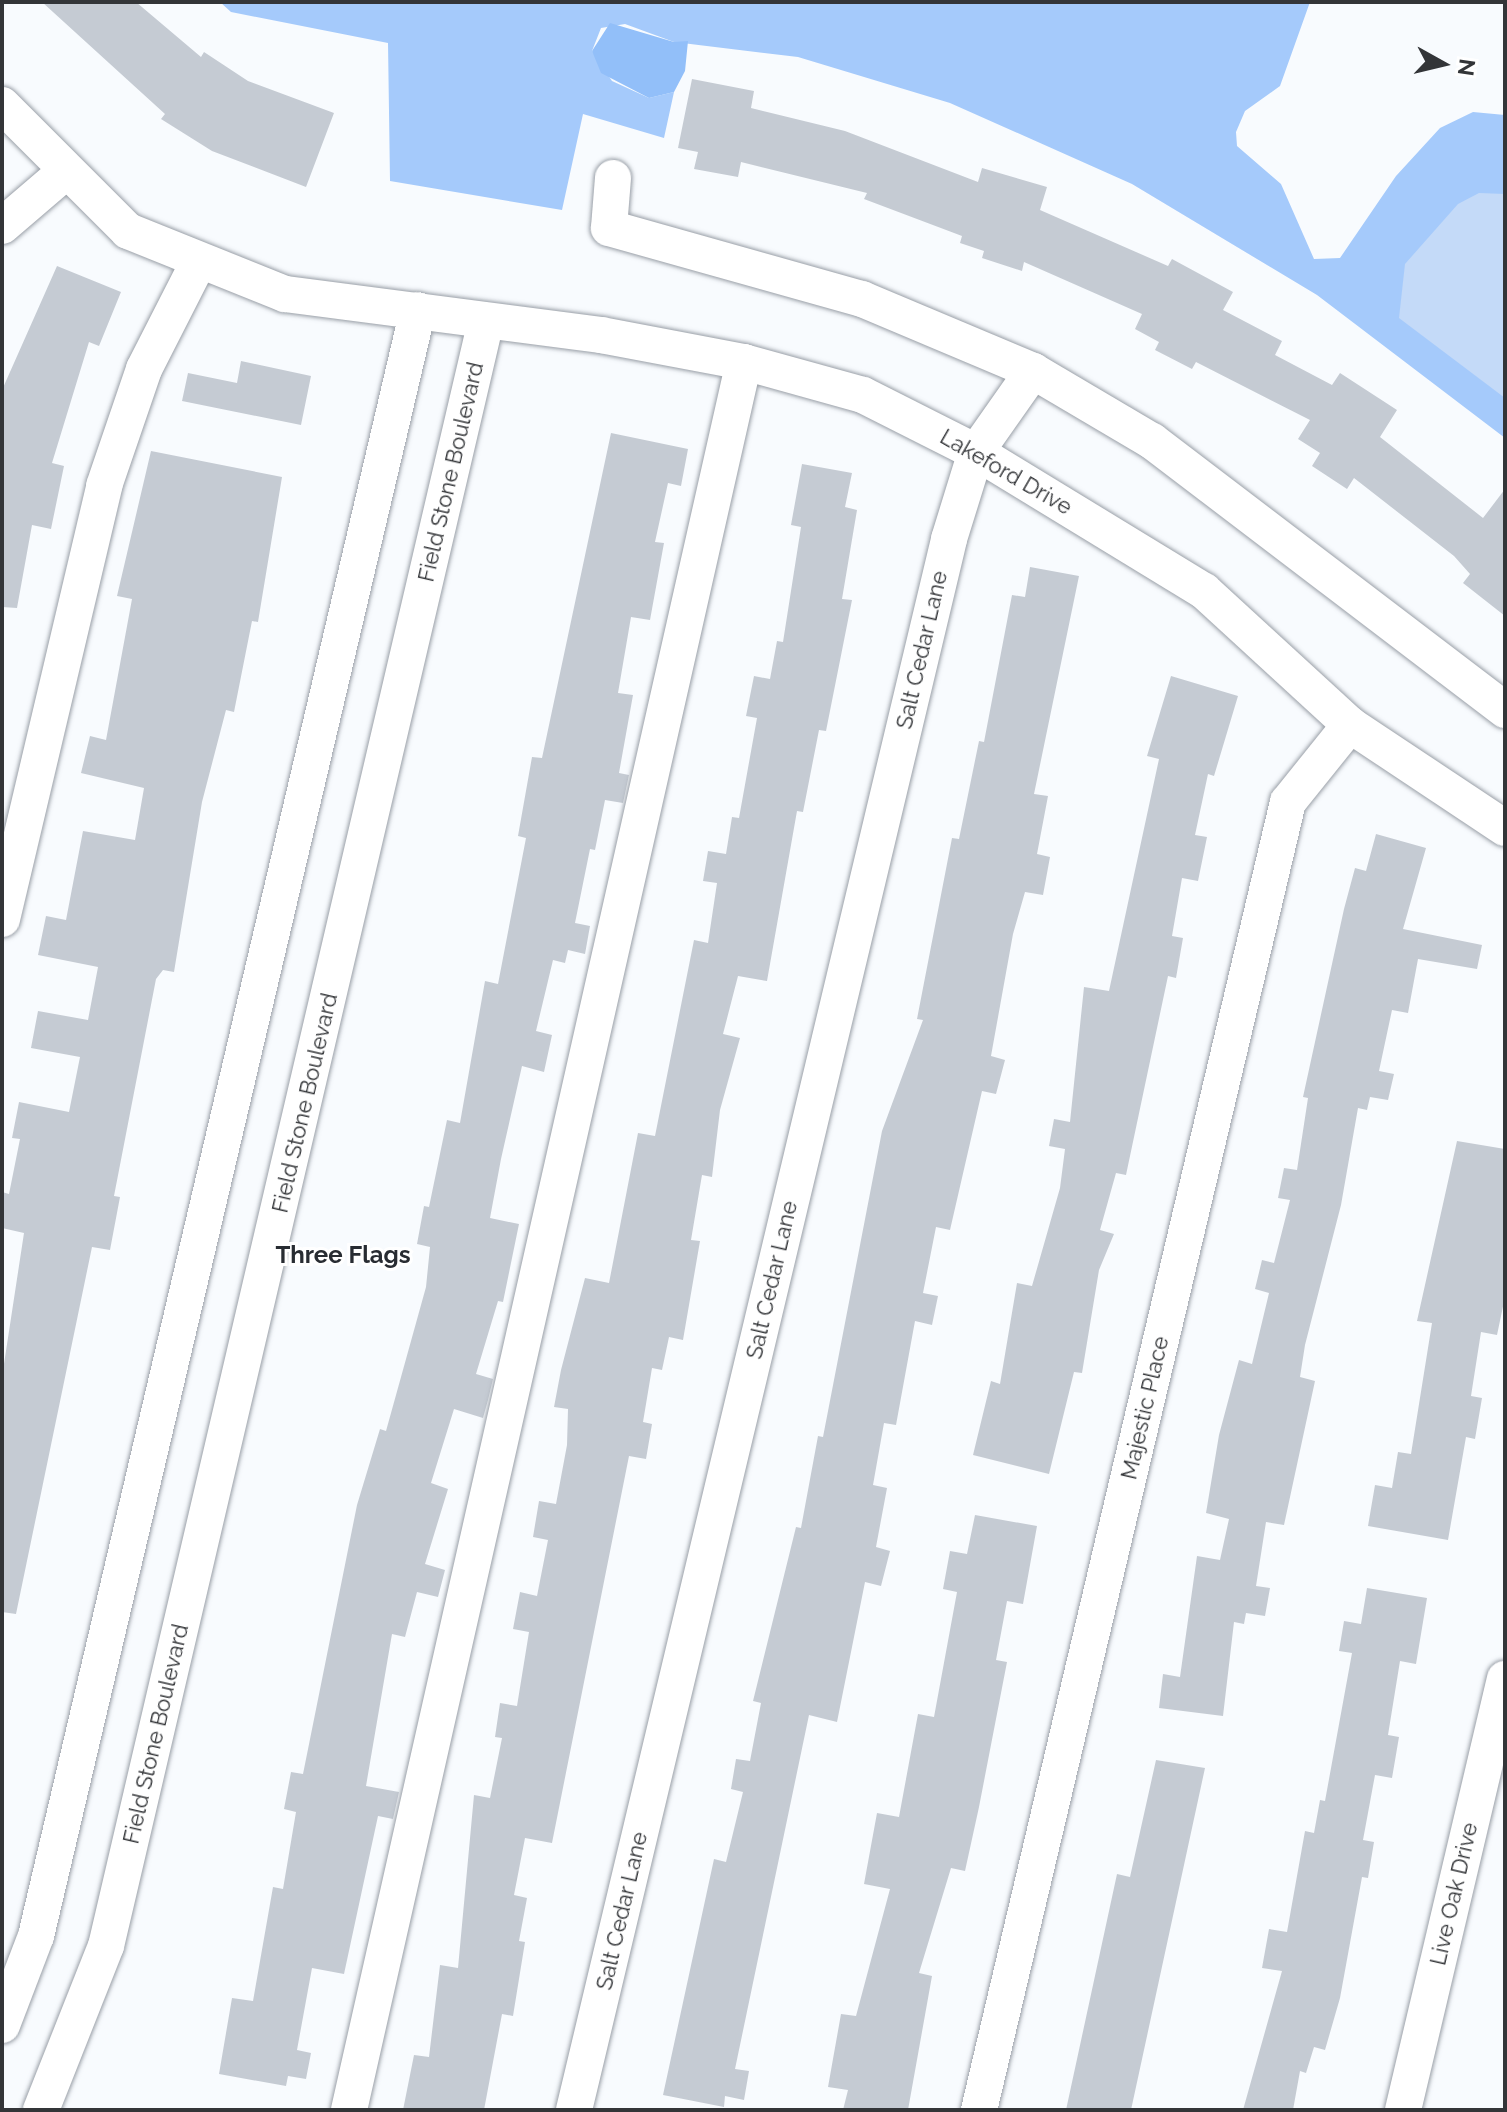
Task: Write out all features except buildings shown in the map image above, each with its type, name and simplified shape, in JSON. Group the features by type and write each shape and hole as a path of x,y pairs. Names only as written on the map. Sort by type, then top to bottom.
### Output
{"street":[{"name":"Lakeford Drive","path":"2,105 65,172 128,231 285,294 418,310 744,362 863,395 976,452 1204,591 1350,725 1505,828"},
{"path":"2,226 65,172"},
{"path":"613,178 609,228 862,299 1033,371 1152,441 1505,710"},
{"path":"2,919 104,486 144,369 199,261"},
{"path":"2,2025 40,1921 418,310"},
{"name":"Field Stone Boulevard","path":"41,2110 106,1946 486,321"},
{"path":"349,2110 744,362"},
{"name":"Salt Cedar Lane","path":"574,2110 949,539 976,452 1033,371"},
{"name":"Majestic Place","path":"979,2110 1288,802 1350,725"},
{"name":"Live Oak Drive","path":"1403,2110 1505,1679"}],"shaded area":[{"path":"220,2 1310,2 1280,86 1245,111 1236,132 1237,146 1281,184 1314,259 1340,258 1396,176 1440,128 1473,112 1505,115 1505,438 1317,295 1132,184 950,103 798,57 674,42 625,24 601,28 592,51 612,81 649,98 674,92 664,138 583,114 562,210 390,181 388,43 231,12"},
{"path":"610,23 674,42 688,41 685,71 674,92 649,98 601,73 592,51"},
{"path":"1479,193 1505,194 1505,398 1399,318 1405,264 1458,204"}],"district":[{"name":"Three Flags","path":"343,1255"}]}
